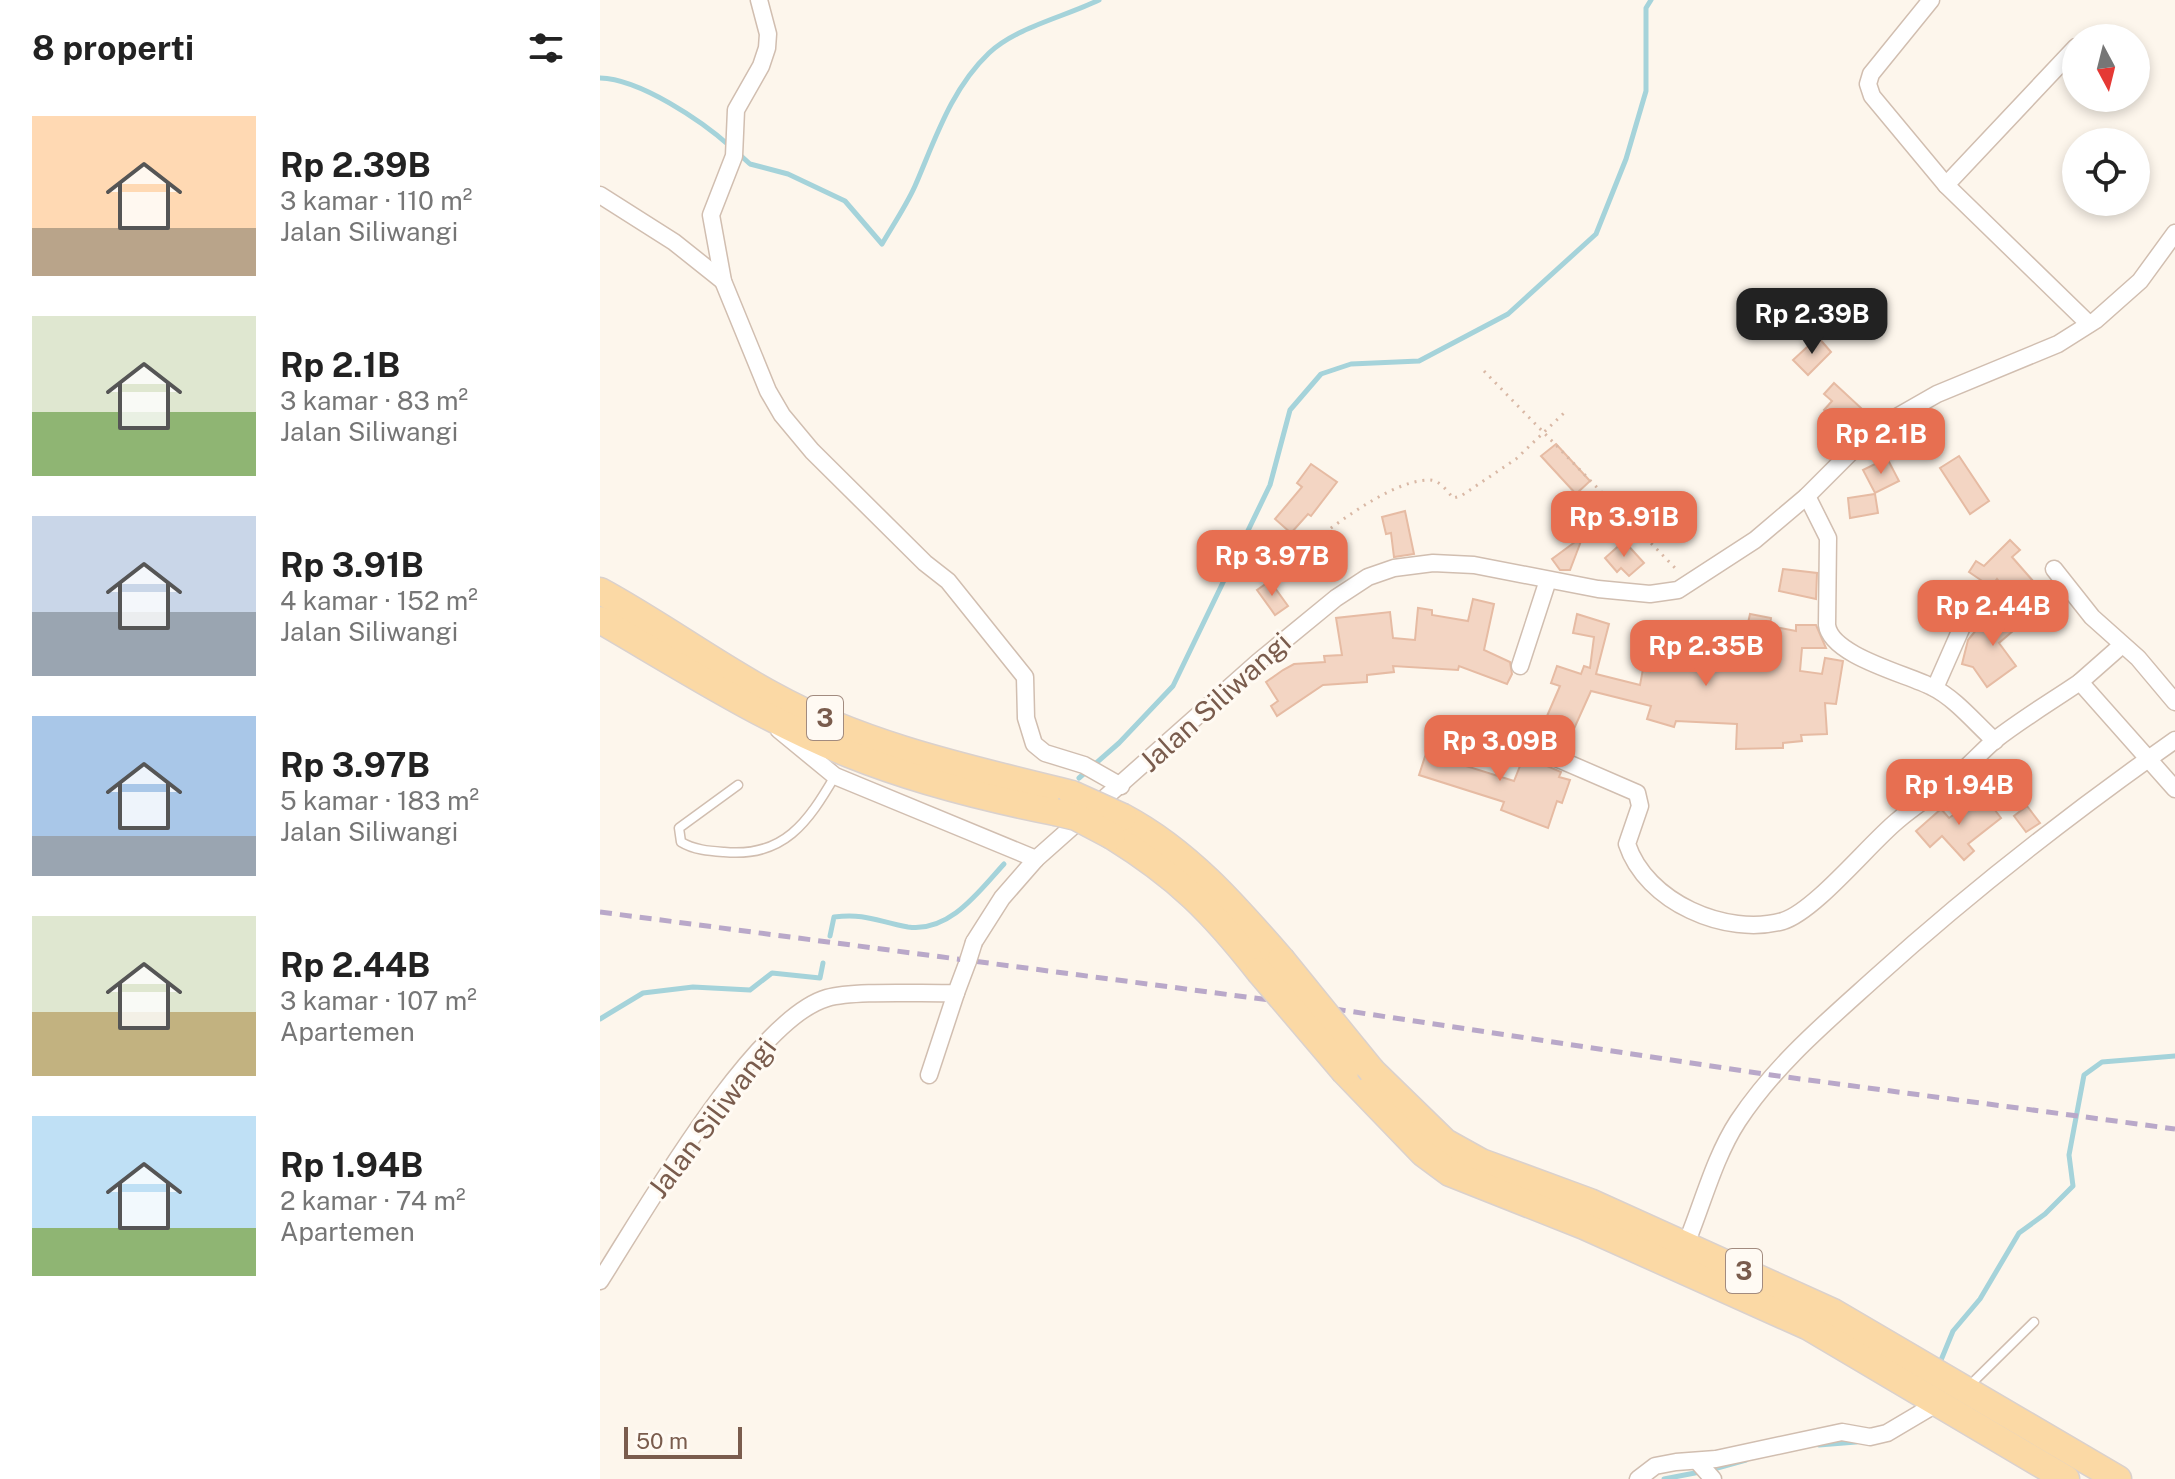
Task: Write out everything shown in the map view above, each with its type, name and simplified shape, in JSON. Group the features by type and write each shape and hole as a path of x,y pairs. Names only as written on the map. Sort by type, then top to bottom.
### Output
{"main road":[{"name":"3","path":"600,591 774,696 862,734 1064,803 1076,817 1118,826 1149,859 1270,965 1445,1142 1481,1162 1590,1202 1833,1312 1967,1387 2118,1479"},
{"name":"3","path":"600,620 759,711 847,754 925,781 1064,803"},
{"name":"3","path":"1270,965 1345,1072 1423,1153 1450,1173 1584,1226 1809,1327 2066,1479"}],"street":[{"path":"759,0 768,34 767,48 761,66 736,110 736,149 711,215 723,281 768,391 782,415 859,499 948,581 1025,677 1026,718 1034,744 1045,753 1090,768 1121,786"},
{"path":"1931,0 1879,62 1868,84 1880,109 1946,185 2089,324"},
{"path":"1946,185 2062,62"},
{"path":"600,195 674,242 723,281"},
{"name":"Jalan Siliwangi","path":"600,1281 668,1171 757,1051 795,1015 830,997 956,993 974,942 1002,898 1036,859 1302,625 1368,577 1394,568 1433,563 1474,565 1548,580 1650,594 1692,584 1755,540 1807,496 1855,448 1895,418 1937,394 2058,344 2115,307 2140,281 2175,233"},
{"path":"1807,496 1828,538 1827,630 1853,654 1935,688 1995,741"},
{"path":"2054,569 2092,617 2175,702"},
{"path":"1520,666 1548,580"},
{"path":"1935,688 1976,595"},
{"path":"1526,745 1637,793 1640,806 1627,844 1647,877 1663,895 1713,919 1769,923 1793,916 1847,871 1894,823 1955,777 1995,741 2080,682 2122,645"},
{"path":"2080,682 2146,760 2175,789"},
{"path":"759,711 835,776 1036,859"},
{"path":"1686,1244 1712,1173 1736,1124 1787,1057 1975,889 2075,810 2175,740"},
{"path":"929,1075 956,993"},
{"path":"1638,1479 1655,1466 1697,1461 1842,1432 1870,1437 1894,1429 1936,1404"},
{"path":"1697,1461 1713,1479"}],"lane":[{"path":"738,785 679,828 681,842 708,851 756,852 789,837 808,821 835,776"},
{"path":"1967,1387 2034,1322"}],"path":[{"path":"1484,371 1692,584"},
{"path":"1280,567 1325,530 1373,501 1408,486 1430,480 1441,484 1453,498 1461,496 1516,459 1542,430 1564,413"}],"building":[{"path":"1818,337 1831,352 1808,375 1793,360"},
{"path":"1834,383 1861,408 1851,419 1843,411 1835,420 1824,410 1832,401 1824,394"},
{"path":"1556,444 1590,481 1576,494 1541,456"},
{"path":"1959,456 1989,501 1970,514 1940,468"},
{"path":"1887,458 1899,481 1875,493 1863,470"},
{"path":"1311,464 1337,482 1311,516 1308,514 1291,533 1275,519 1302,487 1297,483"},
{"path":"1875,494 1878,513 1850,518 1848,498"},
{"path":"1645,502 1665,524 1654,534 1634,512"},
{"path":"1405,511 1414,554 1394,557 1391,533 1386,534 1382,517"},
{"path":"1583,536 1570,570 1560,570 1552,559"},
{"path":"2010,540 2020,550 2012,557 2033,581 2012,598 1997,579 1991,587 1969,572 1976,561 1984,566"},
{"path":"1624,541 1644,563 1629,576 1621,568 1617,572 1605,558"},
{"path":"1783,569 1817,573 1816,599 1779,591"},
{"path":"1270,581 1288,606 1275,615 1257,590"},
{"path":"1473,599 1494,604 1484,650 1510,662 1512,674 1507,684 1459,666 1458,670 1393,666 1394,672 1367,675 1367,682 1323,685 1277,716 1271,706 1278,701 1266,682 1294,664 1325,662 1324,656 1342,655 1336,618 1390,612 1393,638 1415,640 1418,608 1432,610 1432,615 1468,621"},
{"path":"2015,605 2027,619 1999,643 2016,666 1987,687 1973,667 1962,664 1968,640 1981,624 1987,630"},
{"path":"1577,614 1609,624 1596,674 1640,685 1643,669 1650,671 1654,656 1670,660 1672,646 1695,650 1743,645 1750,614 1771,618 1770,626 1796,631 1796,625 1816,625 1826,648 1802,648 1800,671 1822,674 1825,658 1843,661 1836,704 1825,703 1827,734 1801,735 1802,741 1783,743 1783,748 1736,749 1737,724 1676,721 1674,727 1647,719 1651,706 1591,691 1568,742 1573,745 1570,752 1526,734 1516,740 1517,751 1493,745 1498,728 1504,730 1507,720 1541,730 1560,686 1551,683 1557,666 1581,674 1584,666 1590,668 1594,637 1573,633"},
{"path":"1432,735 1456,743 1450,761 1514,781 1524,756 1561,772 1559,777 1570,780 1562,803 1557,801 1548,828 1501,810 1504,802 1419,775"},
{"path":"1988,801 2001,818 1968,844 1974,851 1964,860 1942,836 1930,847 1916,831 1941,809 1949,818 1970,803 1976,810"},
{"path":"2027,806 2040,823 2026,832 2014,816"}],"waterway":[{"path":"739,154 750,164 788,174 845,201 882,244 911,193 954,99 976,67 1013,36 1099,0"},
{"path":"1079,778 1119,743 1173,686 1270,485 1290,410 1321,374 1351,364 1419,361 1508,314 1596,234 1626,159 1646,91 1646,8 1651,0"},
{"path":"600,78 633,86 670,103 731,147"},
{"path":"830,936 834,917 864,917 908,927 937,923 963,908 1004,864"},
{"path":"600,1019 643,993 693,987 750,990 772,973 820,978 823,963"},
{"path":"1939,1365 1953,1331 1980,1299 2019,1233 2045,1214 2073,1186 2069,1155 2084,1075 2102,1062 2175,1056"},
{"path":"1819,1445 1856,1442"},
{"path":"1710,1470 1746,1460"},
{"path":"1664,1479 1700,1472"}],"railway":[{"path":"600,912 1315,1006 1771,1075 2175,1129"}]}
